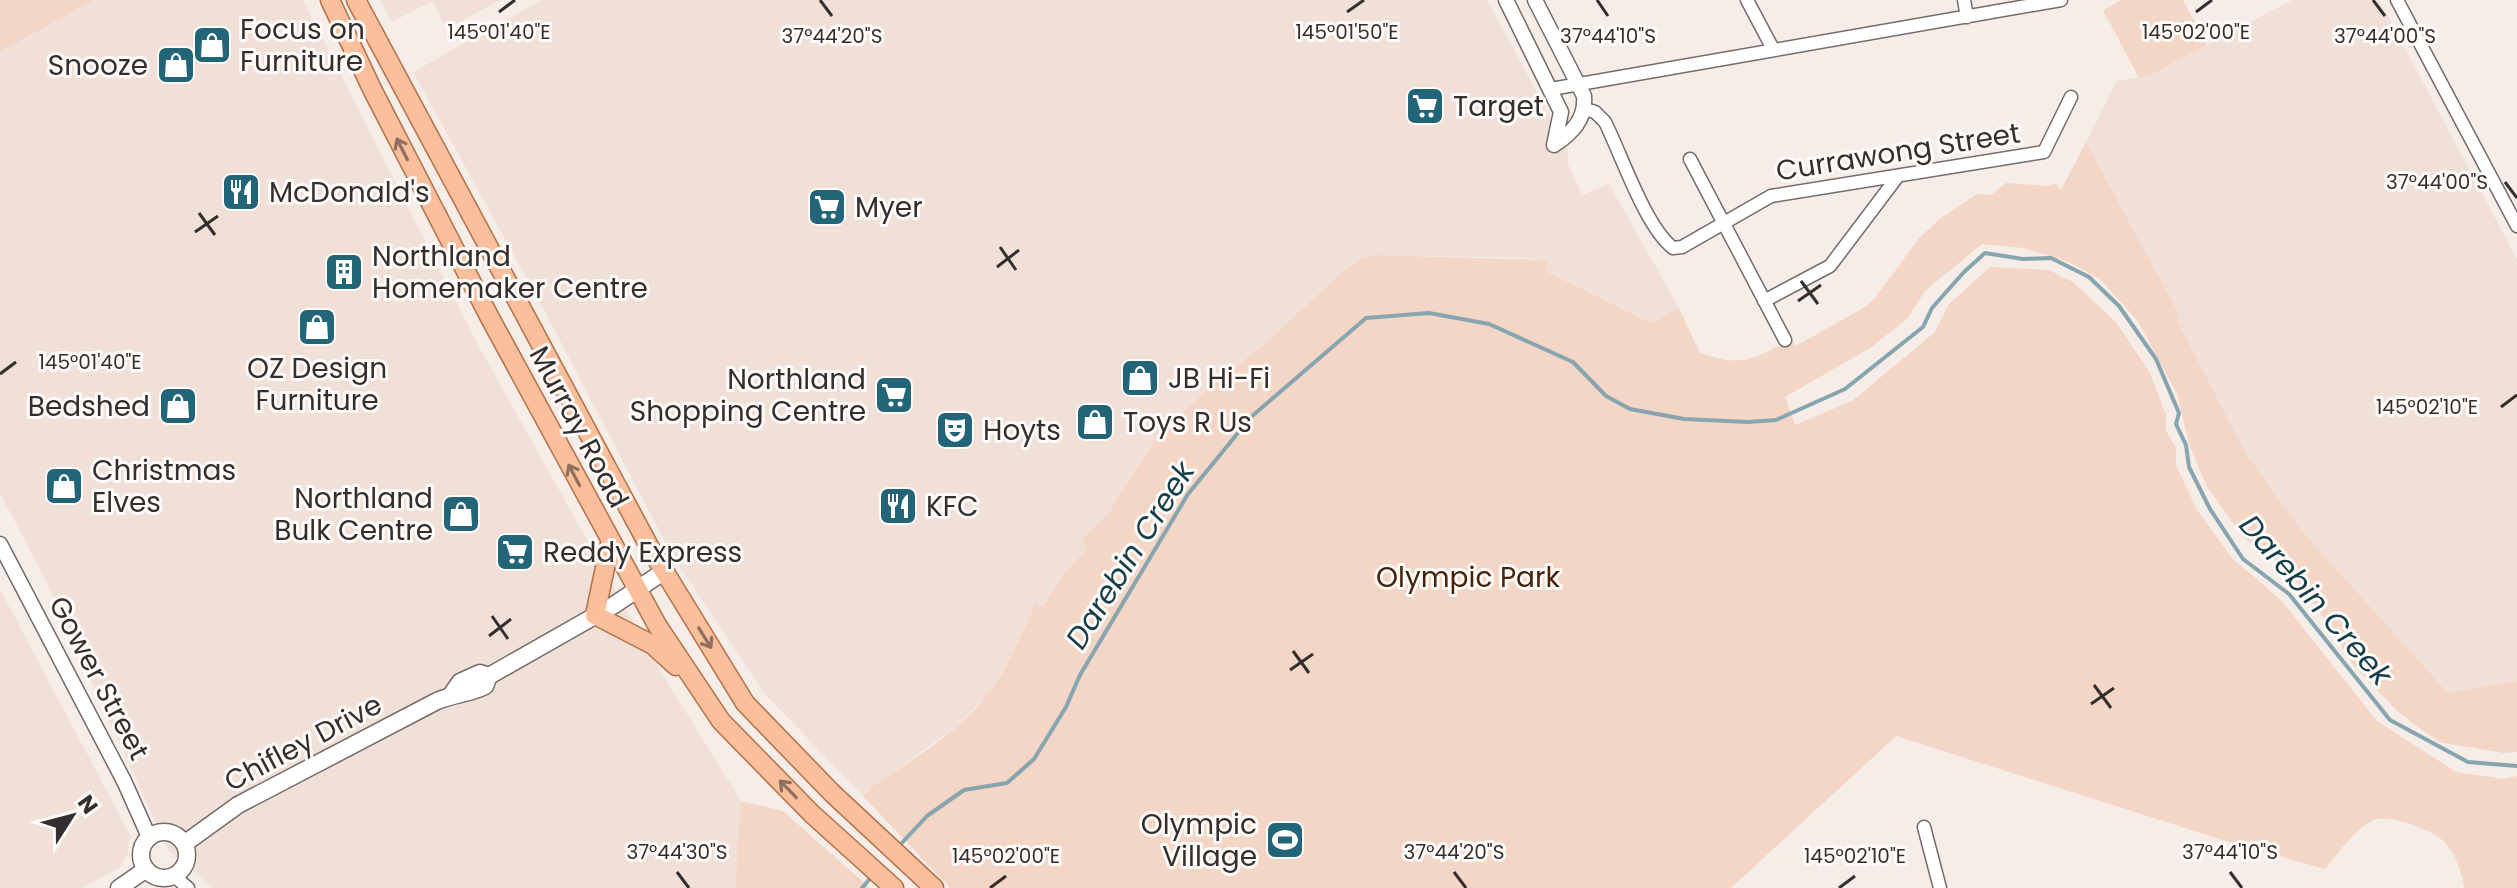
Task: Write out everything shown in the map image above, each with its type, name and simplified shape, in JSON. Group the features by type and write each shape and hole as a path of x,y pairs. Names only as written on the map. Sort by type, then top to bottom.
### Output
{"main road":[{"name":"Murray Road","path":"330,0 372,89 610,544 696,683 721,721 812,814 894,888"},
{"name":"Murray Road","path":"356,0 399,75 663,572 745,703 832,793 931,885"},
{"path":"372,89 399,75"},
{"path":"610,544 595,615 653,645 696,683"},
{"name":"Chifley Drive","path":"184,844 238,805 451,695 468,695 485,686 489,676 663,572"},
{"path":"812,814 832,793"},
{"path":"157,833 171,833 184,844 187,860 184,868 174,876 156,877 145,870 140,855 149,837 157,833"},
{"path":"119,888 145,870"}],"street":[{"path":"1506,0 1554,95 1561,120 1554,145 1576,128 1585,109 1584,96 1538,6"},
{"path":"1747,0 1773,49"},
{"path":"1964,0 1967,17"},
{"path":"1554,95 1578,84 2061,0"},
{"path":"2397,0 2517,226"},
{"path":"1525,38 1538,6"},
{"path":"1554,95 1585,109"},
{"name":"Currawong Street","path":"1585,109 1595,112 1605,122 1649,215 1673,248 1682,247 1771,196 2044,152 2071,97"},
{"path":"1690,159 1785,340"},
{"path":"1764,301 1830,266 1898,176"},
{"name":"Gower Street","path":"0,544 124,781 149,837"},
{"path":"1924,827 1941,888"},
{"path":"174,876 188,888"}],"shaded area":[{"path":"94,0 303,0 478,345 661,672 741,801 735,888 213,888 168,850 45,579 0,493 0,52"},
{"path":"380,0 500,0 447,29 432,1 392,22"},
{"name":"Northland Shopping Centre","path":"542,0 1487,0 1568,150 1568,164 1582,195 1609,184 1679,308 1651,323 1545,271 1549,263 1530,258 1376,255 1355,262 1163,431 1106,517 1081,541 1087,546 1042,607 1035,604 1011,656 988,694 957,726 863,796 764,693 673,557 542,306 413,72"},
{"path":"2292,0 2379,0 2517,259 2517,685 2448,693 2302,531 2247,455 2175,318 2180,316 2086,142 2117,81 2150,75"},
{"path":"0,589 130,835 128,853 119,868 82,888 0,888"}],"green space":[{"path":"0,0 94,0 0,52"},
{"path":"2122,0 2183,0 2207,45 2139,78 2103,10"},
{"name":"Olympic Park","path":"2086,142 2180,316 2176,319 2247,455 2302,531 2448,693 2517,681 2517,752 2504,753 2439,742 2398,712 2354,666 2318,610 2286,569 2243,537 2207,487 2190,447 2177,394 2138,321 2100,279 2069,262 2023,248 1982,244 1925,291 1907,319 1870,348 1785,397 1795,425 1852,401 1935,332 1949,304 1990,267 2049,270 2073,282 2115,321 2149,371 2166,415 2166,431 2176,448 2176,465 2197,510 2232,558 2281,600 2377,721 2456,772 2504,779 2517,776 2517,888 2464,888 2456,861 2445,843 2408,823 2374,820 2353,835 2325,869 2229,842 1896,736 1731,888 950,888 863,796 953,729 987,695 1010,658 1035,604 1043,607 1062,576 1087,547 1081,540 1106,517 1156,439 1206,390 1269,340 1347,268 1362,258 1376,255 1542,260 1549,263 1545,271 1651,323 1679,308 1700,353 1724,359 1750,359 1793,341 1796,346 1865,307 1876,297 1919,238 1940,219 1977,194 1991,195 2006,183 2049,186 2055,183 2061,190"},
{"path":"741,801 783,811 870,888 735,888"}],"waterway":[{"name":"Darebin Creek","path":"899,846 927,816 964,790 1007,783 1034,759 1066,707 1080,675 1188,494 1251,417 1366,318 1429,313 1489,324 1573,362 1606,396 1630,409 1684,419 1776,420 1845,389 1923,327 1932,308 1985,253 2023,259 2051,258 2089,277 2119,306 2156,359 2179,413 2176,424 2186,445 2189,467 2210,509 2243,559 2289,594 2390,720 2468,762 2517,766"},
{"name":"Darebin Creek","path":"862,888 872,876"}],"place":[{"name":"Focus on Furniture","path":"212,45"},
{"name":"Snooze","path":"176,65"},
{"name":"Target","path":"1425,106"},
{"name":"McDonald's","path":"241,192"},
{"name":"Myer","path":"827,207"},
{"name":"Northland Homemaker Centre","path":"344,272"},
{"name":"OZ Design Furniture","path":"317,327"},
{"name":"JB Hi-Fi","path":"1140,378"},
{"name":"Northland Shopping Centre","path":"894,395"},
{"name":"Bedshed","path":"178,406"},
{"name":"Toys R Us","path":"1095,422"},
{"name":"Hoyts","path":"955,430"},
{"name":"Christmas Elves","path":"64,486"},
{"name":"KFC","path":"898,506"},
{"name":"Northland Bulk Centre","path":"461,514"},
{"name":"Reddy Express","path":"515,552"},
{"name":"Olympic Village","path":"1285,840"}]}
